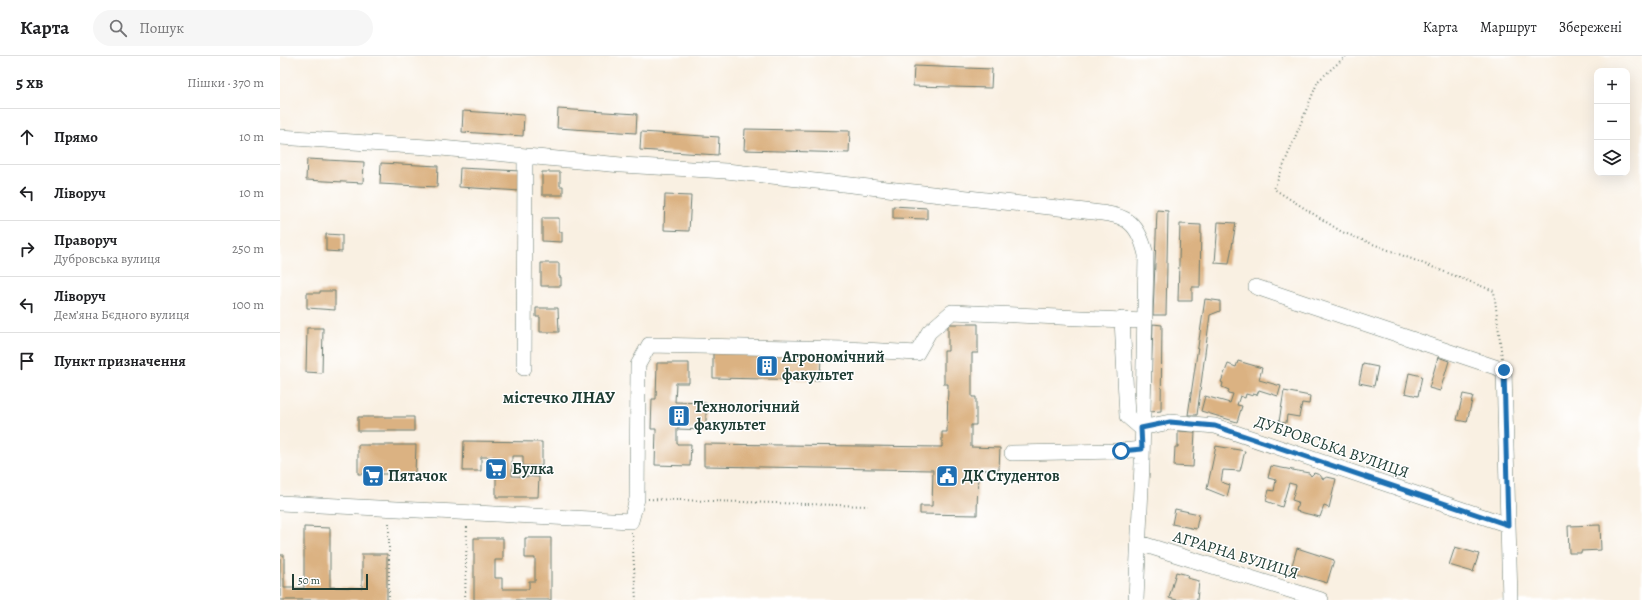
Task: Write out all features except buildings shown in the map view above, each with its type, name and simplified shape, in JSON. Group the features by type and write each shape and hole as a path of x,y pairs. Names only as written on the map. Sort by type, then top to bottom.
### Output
{"street":[{"path":"280,137 621,165 726,171 1112,214 1132,223 1142,238 1146,255 1141,428 1142,449 1136,600"},
{"path":"524,368 525,156"},
{"path":"1256,287 1504,370 1510,600"},
{"path":"280,503 389,510 548,516 631,521 637,499 638,364 649,345 847,349 917,353 929,332 952,312 1144,321"},
{"path":"1122,319 1127,416 1141,428"},
{"name":"ДУБРОВСЬКА ВУЛИЦЯ","path":"1141,428 1170,422 1215,426 1508,525"},
{"path":"1012,453 1121,451 1142,449"},
{"name":"АГРАРНА ВУЛИЦЯ","path":"1139,543 1321,600"}],"path":[{"path":"1346,56 1318,81 1274,189 1342,232 1494,291 1504,370"},
{"path":"637,499 868,506"},
{"path":"389,510 389,600"},
{"path":"631,521 636,600"},
{"path":"465,600 467,526"}],"place":[{"name":"Агрономічний факультет","path":"767,366"},
{"name":"Технологічний факультет","path":"679,416"},
{"name":"Булка","path":"496,469"},
{"name":"Пятачок","path":"373,476"},
{"name":"ДК Студентов","path":"947,476"}],"district":[{"name":"містечко ЛНАУ","path":"559,397"}],"route":[{"path":"1121,451 1142,449 1141,428 1170,422 1215,426 1508,525 1504,370"}]}
